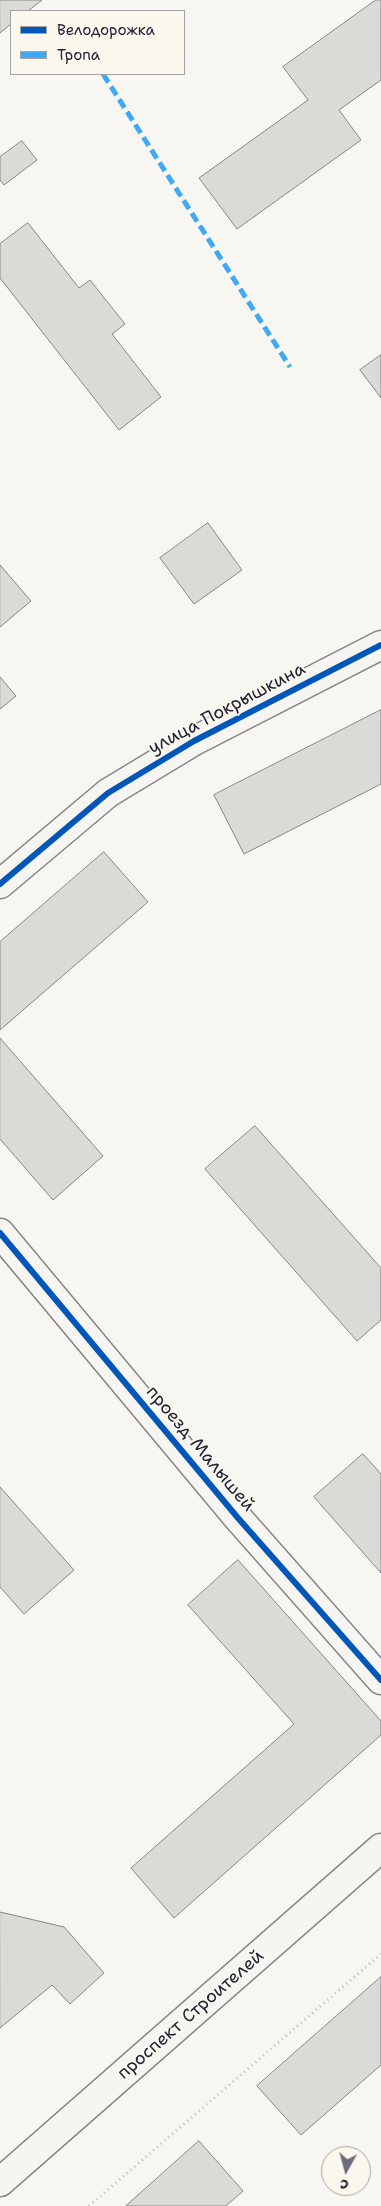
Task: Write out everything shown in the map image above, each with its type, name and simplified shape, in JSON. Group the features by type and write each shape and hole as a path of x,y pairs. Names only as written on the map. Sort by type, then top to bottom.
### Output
{"street":[{"name":"улица Покрышкина","path":"0,884 108,793 194,741 381,644"},
{"name":"проезд Малышей","path":"0,1233 238,1518 381,1680"},
{"name":"проспект Строителей","path":"0,2182 381,1848"}],"path":[{"path":"89,2206 381,1954"}],"building":[{"path":"0,0 42,0 29,10 10,10 10,25 0,33"},
{"path":"376,0 381,0 381,80 339,110 361,140 237,229 199,178 308,100 283,67"},
{"path":"22,141 37,160 4,185 0,180 0,157"},
{"path":"28,223 79,288 90,280 125,324 112,334 161,397 119,430 0,278 0,244"},
{"path":"381,355 381,398 360,370"},
{"path":"208,523 242,570 194,604 160,558"},
{"path":"0,565 31,601 0,627"},
{"path":"0,677 16,696 0,709"},
{"path":"381,710 381,784 244,854 214,795"},
{"path":"104,852 148,902 0,1030 0,942"},
{"path":"0,1038 103,1156 53,1200 0,1139"},
{"path":"255,1126 381,1268 381,1320 357,1341 205,1169"},
{"path":"363,1454 381,1474 381,1573 314,1497"},
{"path":"0,1487 74,1570 24,1614 0,1587"},
{"path":"238,1560 381,1721 381,1735 174,1918 131,1868 294,1724 188,1605"},
{"path":"0,1912 64,1927 104,1973 70,2004 52,1985 0,2028"},
{"path":"381,1977 381,2065 301,2135 257,2086"},
{"path":"199,2141 243,2191 226,2206 126,2206"}],"marked path":[{"path":"104,75 290,367"}],"cycle path":[{"path":"0,884 108,793 194,741 381,645"},
{"path":"0,1233 238,1518 381,1680"}]}
